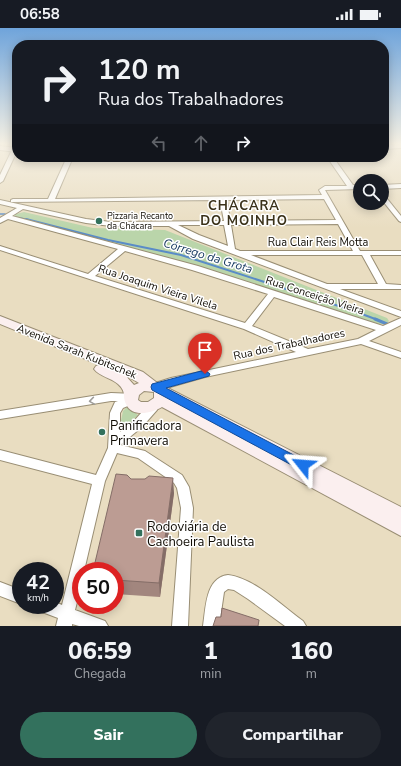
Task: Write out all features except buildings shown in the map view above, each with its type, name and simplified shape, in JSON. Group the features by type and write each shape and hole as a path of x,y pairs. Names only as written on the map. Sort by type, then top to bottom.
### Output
{"main road":[{"name":"Avenida Sarah Kubitschek","path":"0,320 138,375 156,394 215,423 401,524"},
{"name":"Avenida Sarah Kubitschek","path":"0,328 112,373 126,382 131,397"},
{"path":"140,387 156,394 139,408 134,405 131,397 140,387"}],"street":[{"path":"51,200 63,172"},
{"path":"341,172 352,188"},
{"path":"389,187 401,186"},
{"path":"352,188 324,188 322,190 382,285"},
{"path":"3,202 51,200 326,197"},
{"path":"223,198 226,224 234,252"},
{"path":"3,202 97,223 226,224 341,222"},
{"path":"389,205 401,220"},
{"path":"0,221 22,207"},
{"name":"Rua Conceição Vieira","path":"8,217 195,268 385,330"},
{"path":"171,224 196,238 401,314"},
{"name":"Rua Joaquim Vieira Vilela","path":"0,248 247,327 308,353"},
{"path":"90,276 124,248"},
{"name":"Rua Clair Reis Motta","path":"234,252 401,253"},
{"path":"326,286 382,285 401,287"},
{"path":"247,327 273,293"},
{"name":"Rua dos Trabalhadores","path":"156,394 205,374 362,341 401,321"},
{"path":"362,341 401,356"},
{"path":"115,445 138,424 156,394"},
{"path":"0,416 111,397 131,397"},
{"path":"65,620 99,482 115,445 115,413 119,405 131,397"},
{"path":"115,445 141,454 178,479 183,487 187,508 180,626"},
{"path":"0,455 99,482"},
{"path":"211,626 217,589 221,584 234,582 298,626"},
{"path":"0,589 12,594"},
{"path":"56,614 65,620 100,626"}],"green space":[{"path":"24,212 93,228 165,230 387,318 389,321 386,324 377,324 199,266 13,217 16,214"},
{"path":"127,407 138,415 118,435 123,411"}],"waterway":[{"path":"0,214 5,214"},
{"name":"Córrego da Grota","path":"20,218 30,220"},
{"name":"Córrego da Grota","path":"30,220 108,240 181,255 378,320"},
{"name":"Córrego da Grota","path":"375,319 387,324"}],"place":[{"name":"Pizzaria Recanto da Chácara","path":"99,221"},
{"name":"Panificadora Primavera","path":"102,432"},
{"name":"Rodoviária de Cachoeira Paulista","path":"139,533"}],"district":[{"name":"CHÁCARA DO MOINHO","path":"244,212"}],"route":[{"path":"205,374 156,387 303,465"}]}
